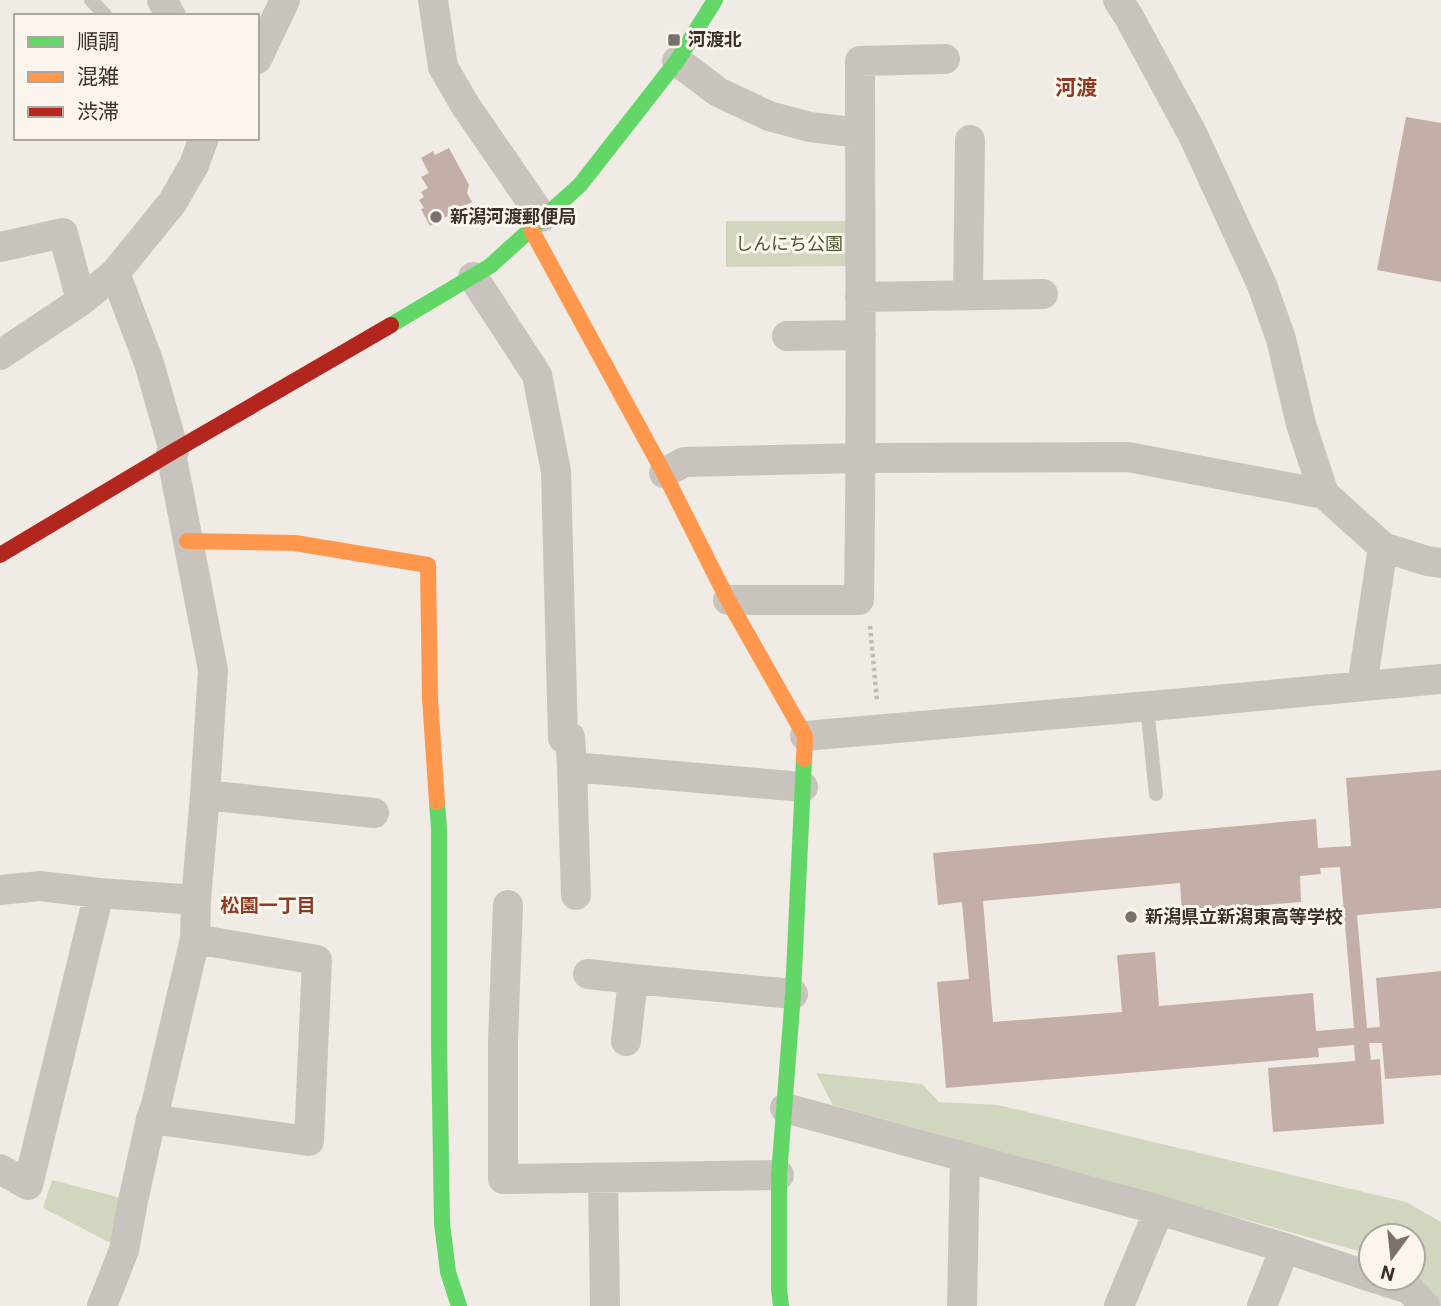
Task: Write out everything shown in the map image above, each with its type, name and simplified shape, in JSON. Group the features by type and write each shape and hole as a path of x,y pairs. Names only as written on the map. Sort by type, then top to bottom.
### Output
{"street":[{"path":"259,55 285,0"},
{"path":"433,0 443,66 536,223 728,600 805,736 793,995 779,1175 781,1306"},
{"path":"0,555 490,265 580,185 677,61 715,0"},
{"path":"1118,0 1193,135 1262,285 1281,339 1301,424 1324,494 1383,547 1441,563"},
{"path":"728,600 859,600 862,458 860,61 945,59"},
{"path":"677,61 718,92 769,116 810,127 860,133"},
{"path":"0,355 81,301 115,274 172,203 194,165 203,140"},
{"path":"968,295 970,140"},
{"path":"0,247 63,233 81,301"},
{"path":"102,1306 124,1250 132,1201 195,939 213,670 187,541 173,452 149,363 115,274"},
{"path":"473,277 537,375 556,471 563,738 570,737 576,895"},
{"path":"860,297 1043,294"},
{"path":"787,336 861,335"},
{"path":"664,472 684,462 1128,457 1324,494"},
{"path":"187,541 295,543 428,565 430,711 439,828 442,1223 448,1272 459,1306"},
{"path":"1362,686 1383,547"},
{"path":"805,736 1441,679"},
{"path":"572,767 803,787"},
{"path":"205,795 374,813"},
{"path":"0,890 40,886 196,900"},
{"path":"0,1169 28,1185 99,893"},
{"path":"508,905 503,1041 503,1179 779,1175"},
{"path":"151,1119 309,1141 317,960 195,939"},
{"path":"588,974 793,995"},
{"path":"626,1041 633,979"},
{"path":"785,1108 1159,1210 1357,1273"},
{"path":"962,1306 965,1157"},
{"path":"603,1178 605,1306"},
{"path":"1119,1306 1159,1210"},
{"path":"1262,1306 1285,1248"}],"lane":[{"path":"91,0 104,14"},
{"path":"1147,707 1156,794"}],"path":[{"path":"859,600 868,606 880,730"}],"green space":[{"name":"しんにち公園","path":"726,221 852,221 852,266 726,267"},
{"path":"816,1073 922,1084 939,1102 998,1105 1406,1202 1441,1222 1441,1306 1427,1289 1427,1222 1357,1222 1357,1251 833,1105"},
{"path":"52,1180 133,1201 124,1250 43,1208"}],"building":[{"path":"1406,117 1441,123 1441,282 1377,270"},
{"path":"449,148 469,185 467,193 472,202 430,226 419,200 424,197 421,192 428,188 421,177 429,173 421,158 433,151 435,155"},
{"path":"1441,770 1441,908 1357,915 1367,1028 1380,1027 1376,978 1441,971 1441,1075 1385,1079 1382,1043 1369,1043 1371,1060 1380,1059 1384,1124 1273,1132 1268,1068 1355,1061 1354,1045 1318,1048 1319,1057 946,1088 937,982 969,979 962,902 938,905 933,853 1316,819 1318,848 1351,846 1346,778","holes":["1340,867 1354,1028 1316,1031 1313,993 1159,1006 1155,952 1117,955 1122,1012 993,1022 983,901 1180,883 1182,912 1301,902 1300,876 1321,874 1320,868"]}],"traffic: fast":[{"path":"391,325 490,266 580,185 677,61 715,0"},
{"path":"781,1306 779,1175 793,994 804,759"},
{"path":"437,802 442,1223 448,1272 459,1306"}],"traffic: slow":[{"path":"531,229 664,473 728,600 805,736 804,759"},
{"path":"187,541 295,543 428,565 430,698 437,802"}],"traffic: jam":[{"path":"0,555 391,325"}],"place":[{"name":"河渡北","path":"674,40"},
{"name":"新潟河渡郵便局","path":"436,217"},
{"name":"新潟県立新潟東高等学校","path":"1131,917"}],"district":[{"name":"河渡","path":"1076,88"},
{"name":"松園一丁目","path":"268,905"}]}
